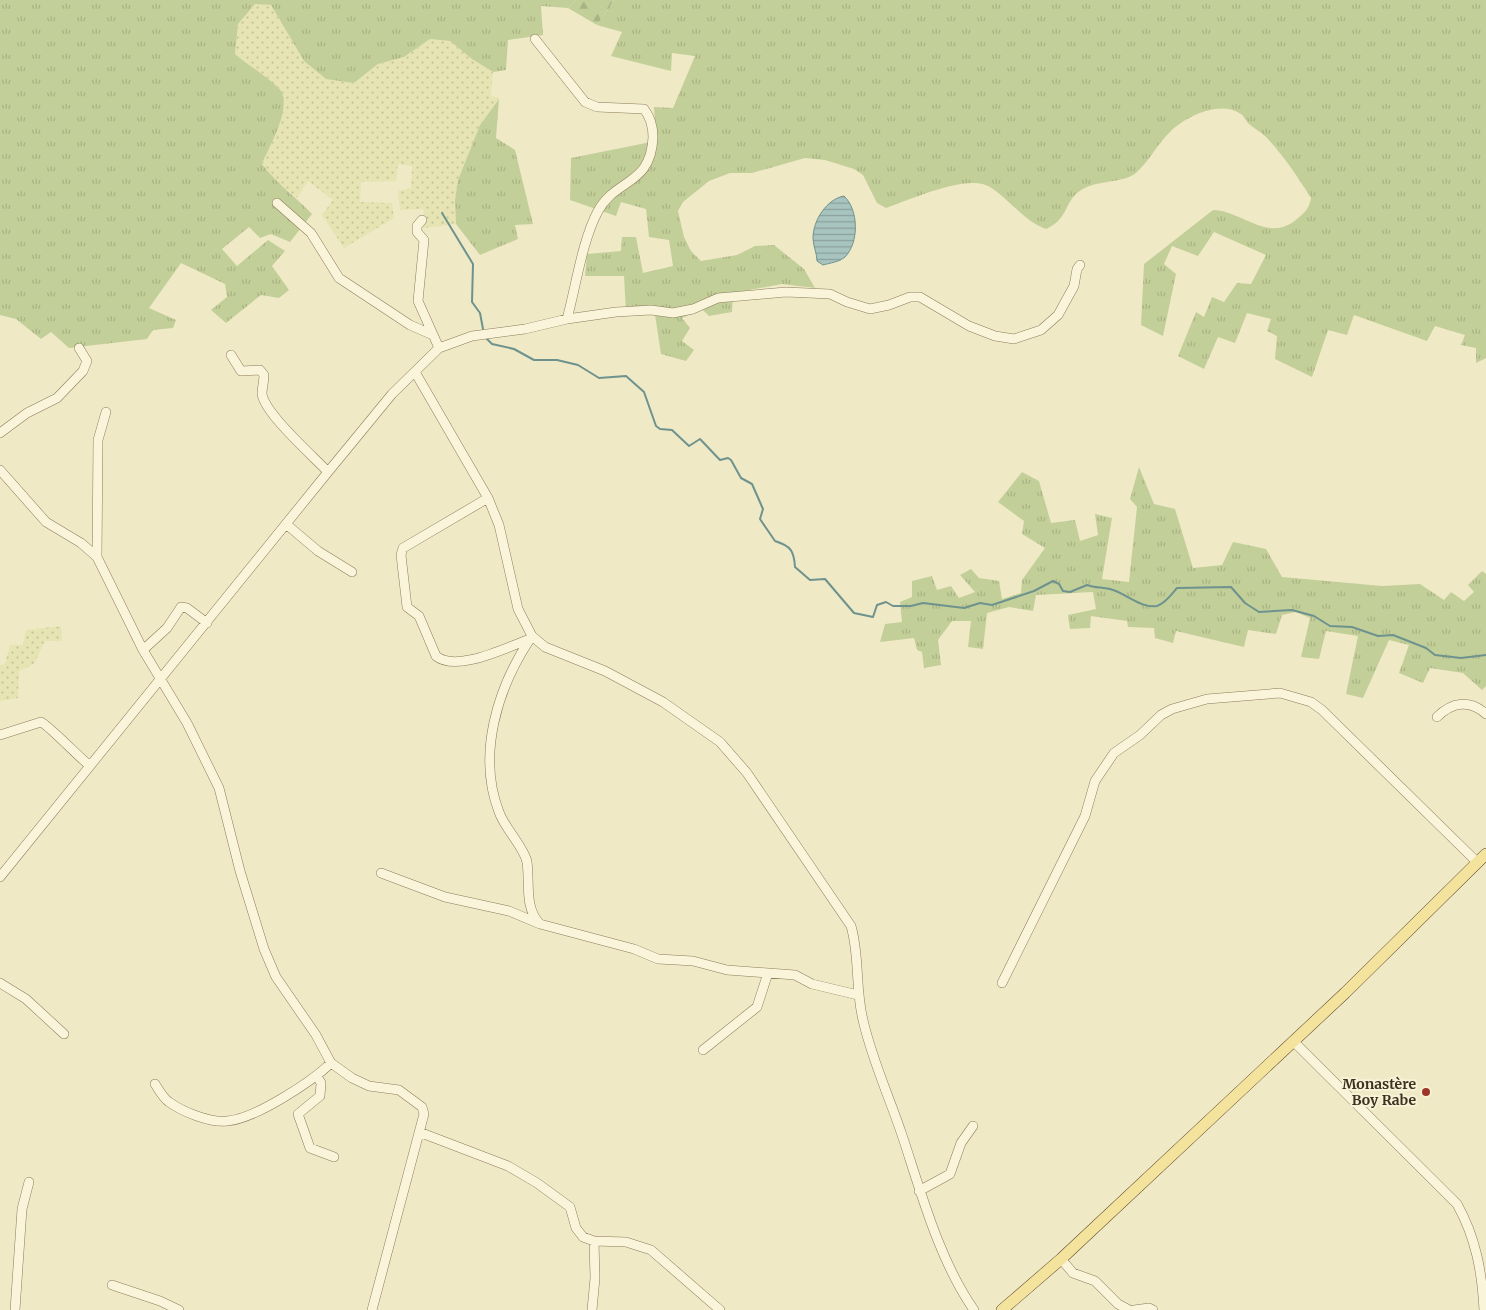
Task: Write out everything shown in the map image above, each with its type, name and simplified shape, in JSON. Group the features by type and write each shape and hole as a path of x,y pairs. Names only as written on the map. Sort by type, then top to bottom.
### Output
{"main road":[{"path":"1002,1310 1061,1259 1293,1041 1486,854"}],"street":[{"path":"535,39 585,102 597,106 644,109 653,127 653,147 646,167 633,181 606,200 598,212 587,242 567,319"},
{"path":"277,203 311,233 339,278 410,325 432,334"},
{"path":"422,220 417,226 417,232 424,240 418,301 439,348"},
{"path":"0,877 392,394 439,348 472,336 525,329 567,319 616,312 651,310 673,312 693,309 718,298 786,292 830,294 847,302 870,309 889,305 910,297 920,297 969,326 995,336 1014,339 1041,330 1058,315 1074,286 1077,269 1080,265"},
{"path":"0,433 27,414 57,398 83,371 87,361 79,348"},
{"path":"231,355 241,371 260,370 264,374 262,395 272,412 286,431 328,472"},
{"path":"415,372 488,498 499,525 518,609 531,638 545,647 605,671 663,702 731,753 806,857 851,926 858,955 858,995 873,1059 902,1135 920,1191 960,1290 974,1310"},
{"path":"97,557 98,440 106,412"},
{"path":"0,470 46,522 81,543 97,557 143,650 162,678 219,788 240,871 264,949 276,977 316,1035 331,1063 352,1078 369,1086 399,1090 422,1107 424,1114 420,1132 372,1310"},
{"path":"488,498 403,548 401,555 407,607 419,616 436,656 442,661 460,663 531,638"},
{"path":"286,524 318,551 352,572"},
{"path":"143,650 167,628 180,607 187,608 207,623"},
{"path":"531,638 516,660 498,704 490,750 490,773 502,819 527,861 530,905 535,919 540,924"},
{"path":"1002,983 1085,816 1095,781 1114,753 1140,736 1161,715 1172,709 1207,699 1280,693 1312,702 1330,716 1478,863"},
{"path":"1437,717 1446,708 1457,704 1476,706 1486,714"},
{"path":"0,735 41,722 46,724 52,733 90,766"},
{"path":"381,873 446,897 509,911 540,924 634,949 658,958 692,961 727,970 795,975 812,984 858,995"},
{"path":"703,1050 753,1013 757,1007 768,973"},
{"path":"0,983 26,999 64,1034"},
{"path":"1293,1041 1457,1204 1470,1231 1480,1264 1484,1310"},
{"path":"155,1084 167,1101 177,1107 207,1119 227,1122 269,1105 317,1076 331,1063"},
{"path":"317,1076 321,1082 320,1096 298,1114 310,1148 334,1157"},
{"path":"920,1191 950,1174 961,1143 973,1126"},
{"path":"420,1132 508,1166 537,1183 570,1207 576,1228 583,1237 594,1241 626,1242 651,1250 720,1310"},
{"path":"16,1310 22,1209 29,1182"},
{"path":"592,1310 595,1278 594,1241"},
{"path":"1061,1259 1073,1273 1095,1282 1118,1304 1129,1310"},
{"path":"112,1285 160,1301 179,1310"},
{"path":"1134,1310 1149,1308 1153,1310"}],"shaded area":[{"path":"255,3 271,5 304,61 354,83 378,64 404,57 430,39 450,41 472,59 493,72 491,95 499,99 480,125 458,180 455,200 456,224 423,228 424,209 400,210 398,191 411,188 412,166 398,164 396,181 361,182 360,202 392,203 394,218 344,248 322,215 333,200 308,181 297,198 271,177 262,164 278,128 285,104 281,91 235,54 238,24"},
{"path":"61,626 62,641 45,641 34,664 19,671 18,698 0,701 0,665 5,664 10,645 23,645 26,630"}],"green space":[{"path":"0,0 576,0 568,8 541,6 543,35 508,40 506,70 493,72 472,59 450,41 430,39 404,57 378,64 354,83 326,79 304,61 271,5 255,4 238,24 235,54 278,87 284,98 282,117 262,164 312,214 290,242 271,234 260,238 249,227 222,249 237,266 268,240 285,251 272,266 289,290 279,298 261,295 226,323 211,310 227,297 225,284 181,263 149,308 176,320 173,328 153,330 147,339 69,348 51,332 41,339 16,319 0,315"},
{"path":"576,0 614,0 597,25 568,8"},
{"path":"614,0 1486,0 1486,358 1476,363 1476,348 1461,345 1465,335 1435,326 1427,341 1354,315 1347,335 1328,330 1312,377 1275,359 1277,336 1267,331 1271,319 1247,313 1235,343 1218,337 1204,369 1178,356 1196,312 1204,317 1212,297 1224,302 1237,283 1251,284 1266,255 1214,232 1198,256 1172,246 1164,264 1176,274 1163,336 1141,325 1144,264 1213,210 1224,211 1255,224 1276,228 1286,226 1297,219 1308,208 1311,198 1290,166 1272,144 1264,135 1248,123 1241,114 1233,110 1223,109 1214,109 1195,115 1178,125 1166,136 1142,167 1131,176 1084,188 1073,198 1062,217 1046,229 1024,216 990,187 980,184 954,185 886,208 877,203 863,175 854,169 825,160 805,158 752,173 730,173 709,181 683,202 678,211 684,237 691,251 701,261 737,255 755,246 774,245 804,269 815,288 782,284 733,293 732,312 709,316 702,309 682,318 690,328 682,341 694,350 686,361 661,354 654,308 626,312 624,276 585,276 587,254 621,251 622,237 636,237 643,273 673,266 669,240 649,237 646,209 621,202 616,216 570,200 571,158 656,141 654,107 673,108 695,56 672,53 671,71 611,56 622,32 597,25"},
{"path":"499,99 496,138 515,150 533,224 515,225 518,239 480,255 456,224 455,200 458,180 480,125"},
{"path":"1139,467 1154,504 1175,509 1193,568 1222,565 1233,542 1266,549 1282,577 1382,586 1420,584 1444,600 1451,592 1464,601 1474,592 1468,585 1482,571 1486,574 1486,686 1482,690 1463,673 1430,668 1423,683 1399,673 1409,645 1389,640 1363,698 1346,694 1358,636 1326,631 1319,659 1301,657 1310,618 1296,612 1282,615 1276,634 1248,630 1244,647 1176,631 1173,643 1155,638 1154,628 1128,627 1127,621 1091,616 1090,628 1070,629 1068,615 1096,609 1093,592 1036,595 1033,611 1009,607 987,613 983,649 968,647 971,621 952,621 938,640 941,665 924,668 922,652 917,650 914,638 880,642 885,624 902,622 900,602 912,597 912,581 932,576 937,590 951,586 959,598 975,592 960,575 971,569 979,578 999,581 1002,599 1021,593 1022,580 1045,548 1022,534 1024,521 998,502 1022,472 1039,481 1051,523 1075,520 1080,541 1098,535 1095,514 1112,518 1102,579 1129,582 1137,507 1130,499"}],"water":[{"path":"844,196 849,202 855,218 853,244 845,257 823,265 817,261 813,238 815,224 822,211 832,201"}],"waterway":[{"path":"442,213 473,264 472,302 480,313 483,329"},
{"path":"486,338 492,344 514,349 534,360 557,360 578,365 599,378 626,376 644,392 656,426 660,429 672,430 689,446 700,439 720,460 728,458 731,460 741,478 752,484 763,509 760,519 775,541 791,550 795,567 810,580 825,579 854,613 873,617 877,605 886,602 893,606 911,606 923,603 964,608 980,603 992,605 1034,591 1053,581 1059,584 1063,591 1070,592 1087,585 1107,588 1139,603 1151,606 1163,603 1177,588 1231,587 1245,603 1259,612 1292,610 1314,616 1330,626 1352,627 1378,636 1393,635 1426,648 1435,655 1461,658 1486,655"}],"place":[{"name":"Monastère Boy Rabe","path":"1426,1092"}]}
